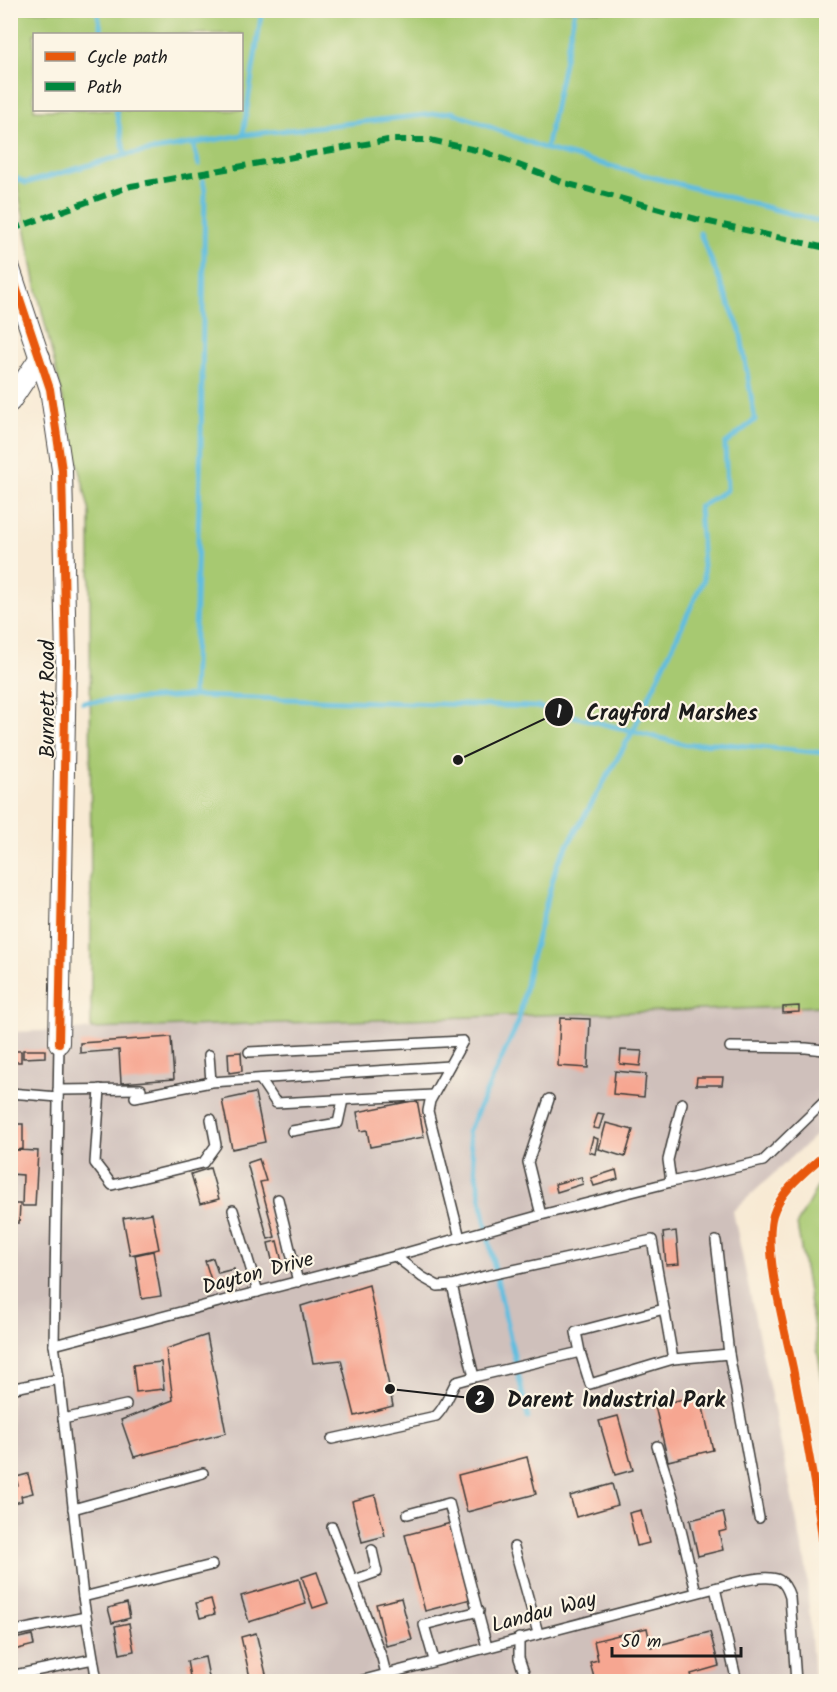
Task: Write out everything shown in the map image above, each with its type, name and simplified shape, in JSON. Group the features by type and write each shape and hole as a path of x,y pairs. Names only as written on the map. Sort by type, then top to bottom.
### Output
{"street":[{"name":"Burnett Road","path":"10,269 50,389 62,465 65,543 66,750 59,1043"},
{"path":"10,402 40,357"}],"lane":[{"path":"249,1052 463,1041 433,1095 428,1111 465,1237"},
{"path":"59,1043 54,1345 83,1597 97,1682"},
{"path":"730,1047 806,1048 824,1050 826,1053"},
{"path":"209,1055 211,1082"},
{"path":"10,1093 58,1094 100,1089 138,1093 211,1082 449,1066"},
{"path":"260,1079 276,1103 433,1095"},
{"path":"100,1089 95,1163 112,1185 203,1163 216,1144 212,1119"},
{"path":"549,1099 528,1162 541,1215 763,1161 826,1100"},
{"path":"292,1131 338,1123 343,1100"},
{"path":"671,1182 668,1160 682,1103"},
{"path":"278,1199 298,1282"},
{"path":"233,1210 258,1292"},
{"name":"Dayton Drive","path":"54,1345 395,1257 541,1215"},
{"path":"395,1257 438,1286 452,1285 652,1240 673,1359"},
{"path":"716,1241 729,1354 759,1518"},
{"path":"452,1285 474,1377"},
{"path":"664,1309 576,1332 590,1384 673,1359 729,1354"},
{"path":"332,1439 436,1416 445,1407 456,1382 580,1352"},
{"path":"10,1389 58,1379"},
{"path":"63,1419 126,1405"},
{"path":"657,1446 673,1497 696,1592"},
{"path":"73,1509 202,1473"},
{"path":"408,1515 450,1503 487,1647"},
{"path":"332,1527 382,1658 387,1677"},
{"path":"514,1547 538,1633"},
{"path":"352,1581 377,1572 372,1550"},
{"path":"83,1597 213,1565"},
{"name":"Landau Way","path":"356,1682 387,1677 434,1660 696,1592 769,1578 779,1580 786,1587 792,1607 796,1682"},
{"path":"715,1588 737,1682"},
{"path":"434,1660 424,1625 479,1611"},
{"path":"10,1632 86,1617"},
{"path":"519,1638 519,1658 527,1682"},
{"path":"10,1676 93,1659"}],"shaded area":[{"path":"826,1006 826,1126 733,1211 806,1566 814,1681 11,1681 10,1032"}],"green space":[{"path":"10,11 826,11 826,1006 91,1029 90,513 36,286 11,150"},
{"path":"826,1177 826,1403 797,1224 820,1182"}],"building":[{"path":"799,1006 799,1012 783,1013 783,1007"},
{"path":"560,1018 590,1019 588,1068 558,1066"},
{"path":"171,1037 174,1079 121,1083 119,1050 80,1053 80,1043"},
{"path":"23,1050 45,1050 45,1057 23,1058"},
{"path":"621,1050 642,1051 640,1066 620,1064"},
{"path":"10,1051 21,1051 21,1062 10,1062"},
{"path":"241,1052 242,1071 229,1073 228,1053"},
{"path":"615,1071 646,1074 644,1097 613,1094"},
{"path":"697,1077 723,1077 722,1085 696,1085"},
{"path":"255,1093 265,1142 232,1149 222,1100"},
{"path":"417,1100 424,1137 370,1147 367,1130 360,1131 357,1112"},
{"path":"598,1113 604,1114 599,1129 593,1128"},
{"path":"606,1123 633,1130 625,1157 599,1149"},
{"path":"10,1124 23,1124 23,1149 16,1150 38,1151 35,1206 22,1206 23,1175 10,1174"},
{"path":"593,1137 598,1139 595,1154 589,1152"},
{"path":"259,1159 266,1181 260,1182 275,1237 268,1239 247,1163"},
{"path":"210,1168 219,1199 200,1204 191,1174"},
{"path":"616,1170 618,1179 594,1186 591,1178"},
{"path":"581,1177 583,1184 557,1192 555,1184"},
{"path":"14,1204 20,1204 19,1223 13,1223"},
{"path":"152,1213 159,1249 130,1255 123,1218"},
{"path":"676,1231 679,1264 666,1265 663,1233"},
{"path":"277,1241 283,1266 274,1268 268,1243"},
{"path":"153,1251 161,1296 142,1299 135,1255"},
{"path":"213,1258 218,1273 234,1269 237,1279 213,1286 205,1261"},
{"path":"369,1285 393,1406 355,1416 341,1360 313,1363 301,1306"},
{"path":"207,1335 226,1433 134,1457 121,1420 173,1400 166,1349"},
{"path":"161,1362 164,1389 136,1392 133,1365"},
{"path":"700,1395 713,1450 668,1461 655,1406"},
{"path":"618,1416 633,1470 615,1475 599,1421"},
{"path":"527,1457 536,1494 467,1512 458,1475"},
{"path":"14,1473 18,1486 16,1477 28,1474 33,1493 21,1496 22,1501 10,1504 10,1474"},
{"path":"612,1484 618,1505 576,1517 570,1496"},
{"path":"375,1495 385,1536 362,1542 352,1501"},
{"path":"641,1510 649,1543 637,1546 629,1513"},
{"path":"723,1512 727,1530 719,1532 723,1550 698,1556 690,1520"},
{"path":"451,1523 471,1599 425,1611 405,1535"},
{"path":"317,1572 328,1603 313,1608 302,1577"},
{"path":"299,1579 306,1604 249,1622 241,1596"},
{"path":"401,1598 412,1640 386,1646 376,1604"},
{"path":"211,1599 215,1614 200,1618 196,1603"},
{"path":"127,1603 130,1618 112,1623 108,1608"},
{"path":"129,1623 134,1651 120,1654 115,1626"},
{"path":"647,1628 651,1647 710,1632 719,1666 691,1674 693,1682 674,1682 673,1678 660,1682 595,1682 590,1662 598,1660 594,1641"},
{"path":"256,1633 267,1678 251,1682 241,1637"},
{"path":"32,1635 34,1645 10,1651 10,1640"},
{"path":"205,1657 210,1682 191,1682 187,1661"}],"waterway":[{"path":"97,10 102,33"},
{"path":"243,135 262,10"},
{"path":"546,149 575,10"},
{"path":"116,111 125,155"},
{"path":"10,175 26,183 125,155 243,135 452,112 546,149 826,223"},
{"path":"193,143 199,165"},
{"path":"193,696 201,443 205,191 203,180"},
{"path":"528,1418 493,1261 468,1132 518,1023 531,959 557,864 633,731 704,579 699,507 727,490 725,444 755,420 740,330 700,233"},
{"path":"83,702 193,696 537,707 687,745 714,743 826,753"}],"marked path":[{"path":"10,230 131,186 388,140 430,140 485,152 565,183 696,219 826,248"}],"cycle path":[{"path":"10,269 50,389 62,470 66,661 59,1043"},
{"path":"826,1153 795,1181 782,1197 773,1215 771,1230 776,1290 812,1472 826,1576"}],"place":[{"name":"Crayford Marshes","path":"458,760"},
{"name":"Darent Industrial Park","path":"390,1389"}]}
